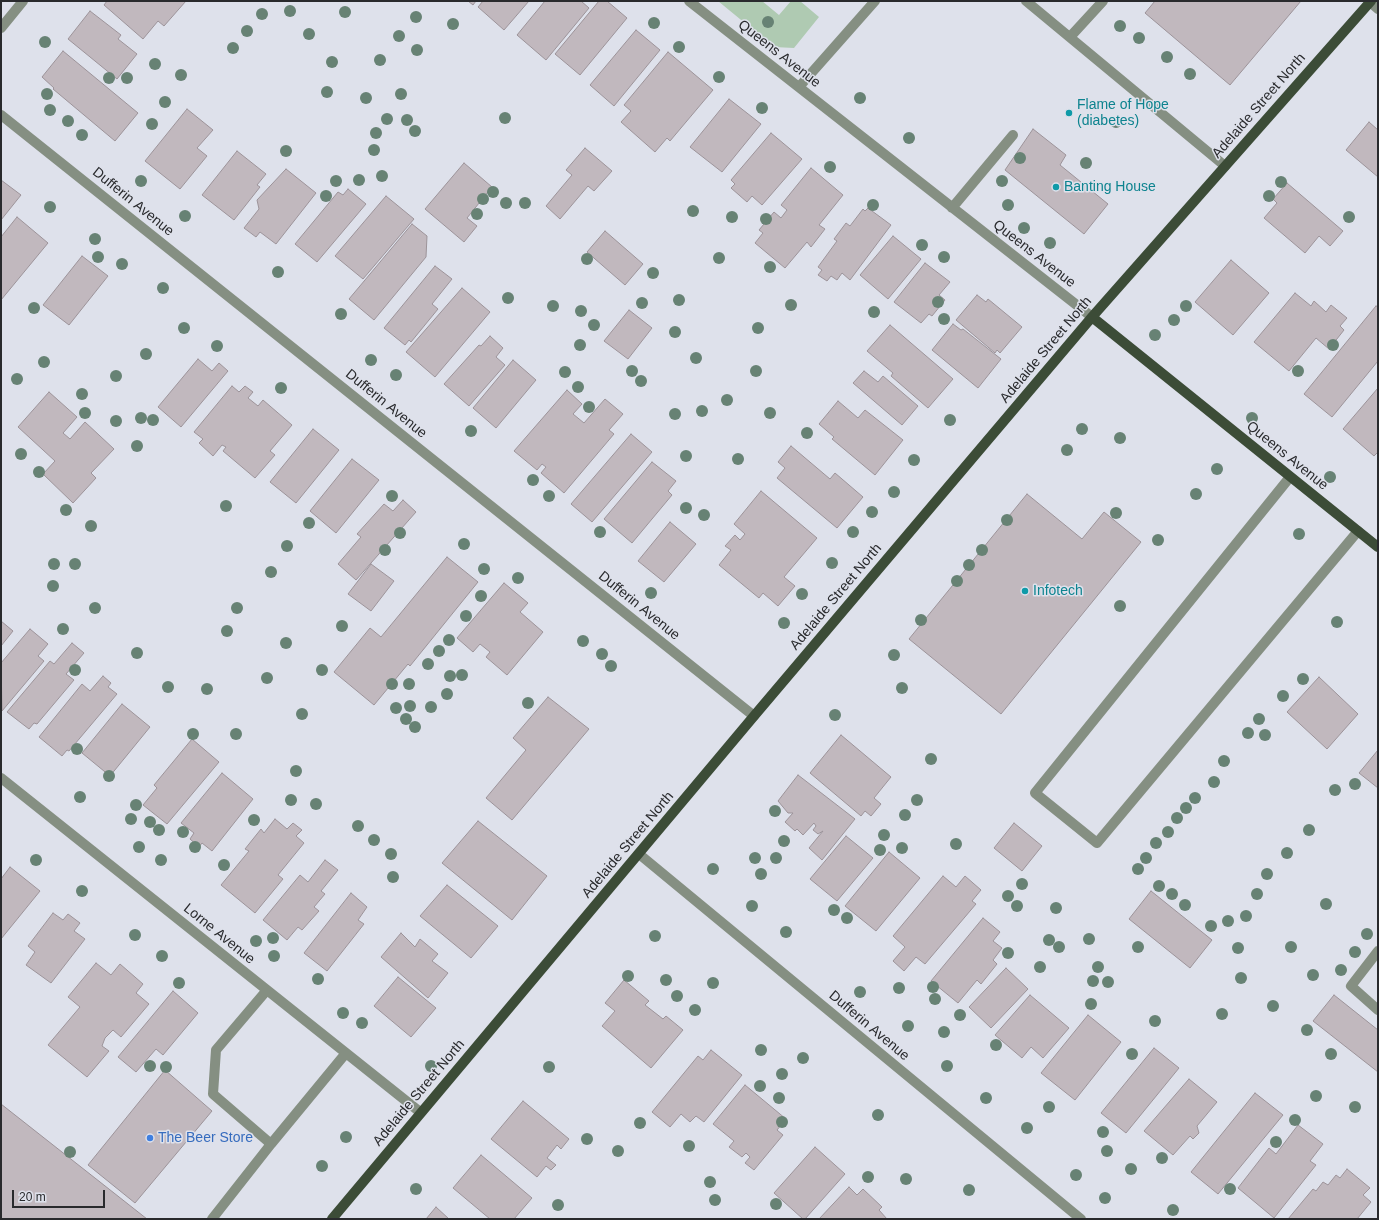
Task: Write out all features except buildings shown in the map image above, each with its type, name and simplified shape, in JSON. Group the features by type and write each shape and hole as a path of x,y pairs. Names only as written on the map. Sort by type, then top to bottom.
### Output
{"main road":[{"name":"Adelaide Street North","path":"332,1219 420,1112 1092,317 1225,166 1373,4"},
{"name":"Queens Avenue","path":"1092,317 1378,547"}],"street":[{"path":"1,28 23,1"},
{"name":"Queens Avenue","path":"689,1 1092,317"},
{"path":"799,87 876,1"},
{"path":"1026,1 1225,166"},
{"path":"1070,37 1103,1"},
{"name":"Dufferin Avenue","path":"1,115 754,716"},
{"path":"952,208 1013,135"},
{"path":"1290,477 1035,793 1097,843 1358,531"},
{"name":"Lorne Avenue","path":"1,778 420,1112"},
{"name":"Dufferin Avenue","path":"639,854 1081,1219"},
{"path":"1378,951 1351,986 1378,1010"},
{"path":"267,990 216,1050 212,1094 271,1144"},
{"path":"212,1219 346,1053"}],"green space":[{"path":"718,1 762,1 779,15 791,1 800,1 819,17 794,48 774,47"}],"place":[{"name":"Flame of Hope (diabetes)","path":"1069,113"},
{"name":"Banting House","path":"1056,187"},
{"name":"Infotech","path":"1025,591"},
{"name":"The Beer Store","path":"150,1138"}]}
